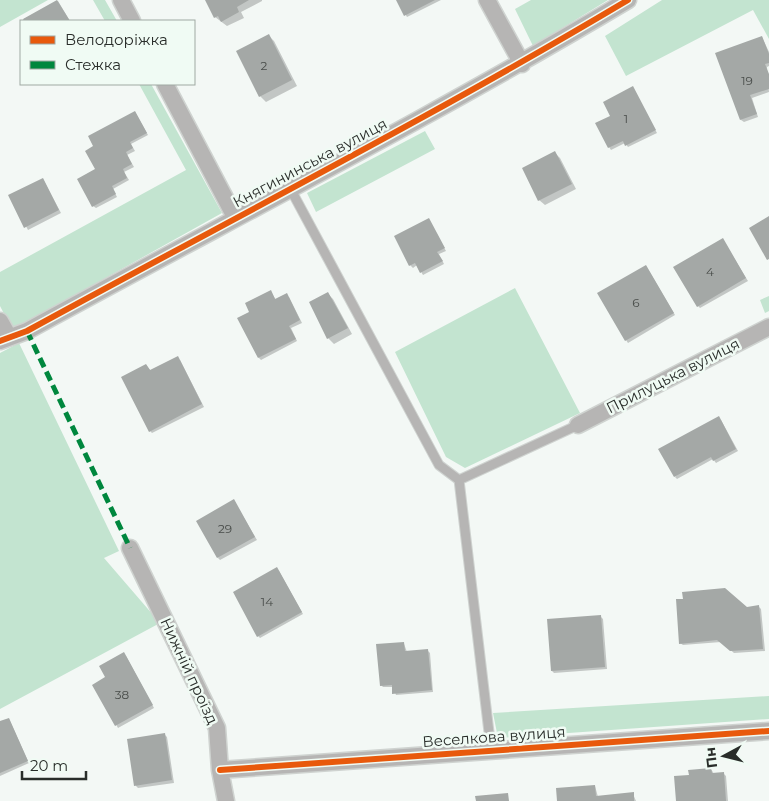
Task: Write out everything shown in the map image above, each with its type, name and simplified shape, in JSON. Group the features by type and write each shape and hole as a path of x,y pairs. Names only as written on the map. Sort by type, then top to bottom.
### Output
{"street":[{"path":"121,0 131,20"},
{"path":"487,0 522,64"},
{"name":"Княгининська вулиця","path":"4,339 27,331 235,218 291,190 522,64 628,0"},
{"path":"166,85 235,218"},
{"path":"0,321 4,339"},
{"name":"Прилуцька вулиця","path":"578,425 769,326"},
{"name":"Нижній проїзд","path":"130,548 217,728 220,770 226,801"},
{"name":"Веселкова вулиця","path":"220,770 491,749 769,731"}],"lane":[{"path":"291,190 439,466 459,480 491,749"},
{"path":"459,480 578,425"}],"green space":[{"path":"0,0 48,0 0,27"},
{"path":"93,0 105,0 116,20 104,20"},
{"path":"531,0 608,0 533,46 515,9"},
{"path":"662,0 769,0 769,39 753,10 626,76 605,36"},
{"path":"140,85 152,85 222,213 25,323 11,327 0,306 0,272 186,170"},
{"path":"425,131 435,149 316,212 307,193"},
{"path":"515,288 580,413 465,468 446,457 395,352"},
{"path":"769,296 769,311 765,313 760,300"},
{"path":"19,343 119,551 104,558 160,623 0,709 0,353"},
{"path":"769,696 769,719 498,738 493,713"}],"building":[{"path":"57,0 69,20 24,20"},
{"path":"205,0 249,0 237,7 239,12 221,22 218,16 214,18"},
{"path":"396,0 435,0 404,16"},
{"path":"269,34 292,80 259,97 236,51"},
{"path":"762,36 769,54 769,63 765,64 769,74 769,89 750,95 757,114 740,120 715,53"},
{"path":"633,86 656,130 625,146 623,141 608,148 595,123 610,116 603,102"},
{"path":"135,111 147,133 130,142 133,148 126,152 132,164 123,169 127,178 112,186 116,194 92,207 77,179 95,169 85,151 93,146 88,136"},
{"path":"555,151 572,184 538,201 522,168"},
{"path":"43,178 59,210 24,228 8,195"},
{"path":"769,216 769,259 767,260 749,228"},
{"path":"429,218 445,248 437,252 443,261 420,273 415,263 409,266 394,236"},
{"path":"723,238 746,278 697,307 673,267"},
{"path":"646,265 674,313 625,341 597,293"},
{"path":"271,290 275,299 287,293 300,320 289,326 296,339 258,358 237,318 249,312 245,303"},
{"path":"328,292 348,328 327,339 309,302"},
{"path":"178,356 202,404 149,432 121,377 146,364 150,370"},
{"path":"719,416 736,449 713,461 711,457 674,477 658,449"},
{"path":"234,499 255,537 217,558 196,521"},
{"path":"277,567 302,612 257,637 233,592"},
{"path":"725,588 747,607 759,605 763,649 730,651 717,640 679,644 676,599 683,599 682,592"},
{"path":"601,615 605,667 551,671 547,619"},
{"path":"404,642 405,651 428,649 432,690 392,694 392,685 380,686 376,644"},
{"path":"124,652 153,705 115,726 92,685 105,677 99,666"},
{"path":"9,718 28,761 0,773 0,721"},
{"path":"165,733 172,780 134,786 127,739"},
{"path":"711,768 712,773 724,772 726,801 676,801 674,776 689,775 688,770"},
{"path":"595,785 596,796 634,792 634,801 557,801 556,788"},
{"path":"508,793 509,801 476,801 475,796"}],"marked path":[{"path":"27,331 130,548"}],"cycle path":[{"path":"0,341 27,331 329,168 480,86 628,0"},
{"path":"220,770 769,731"}]}
